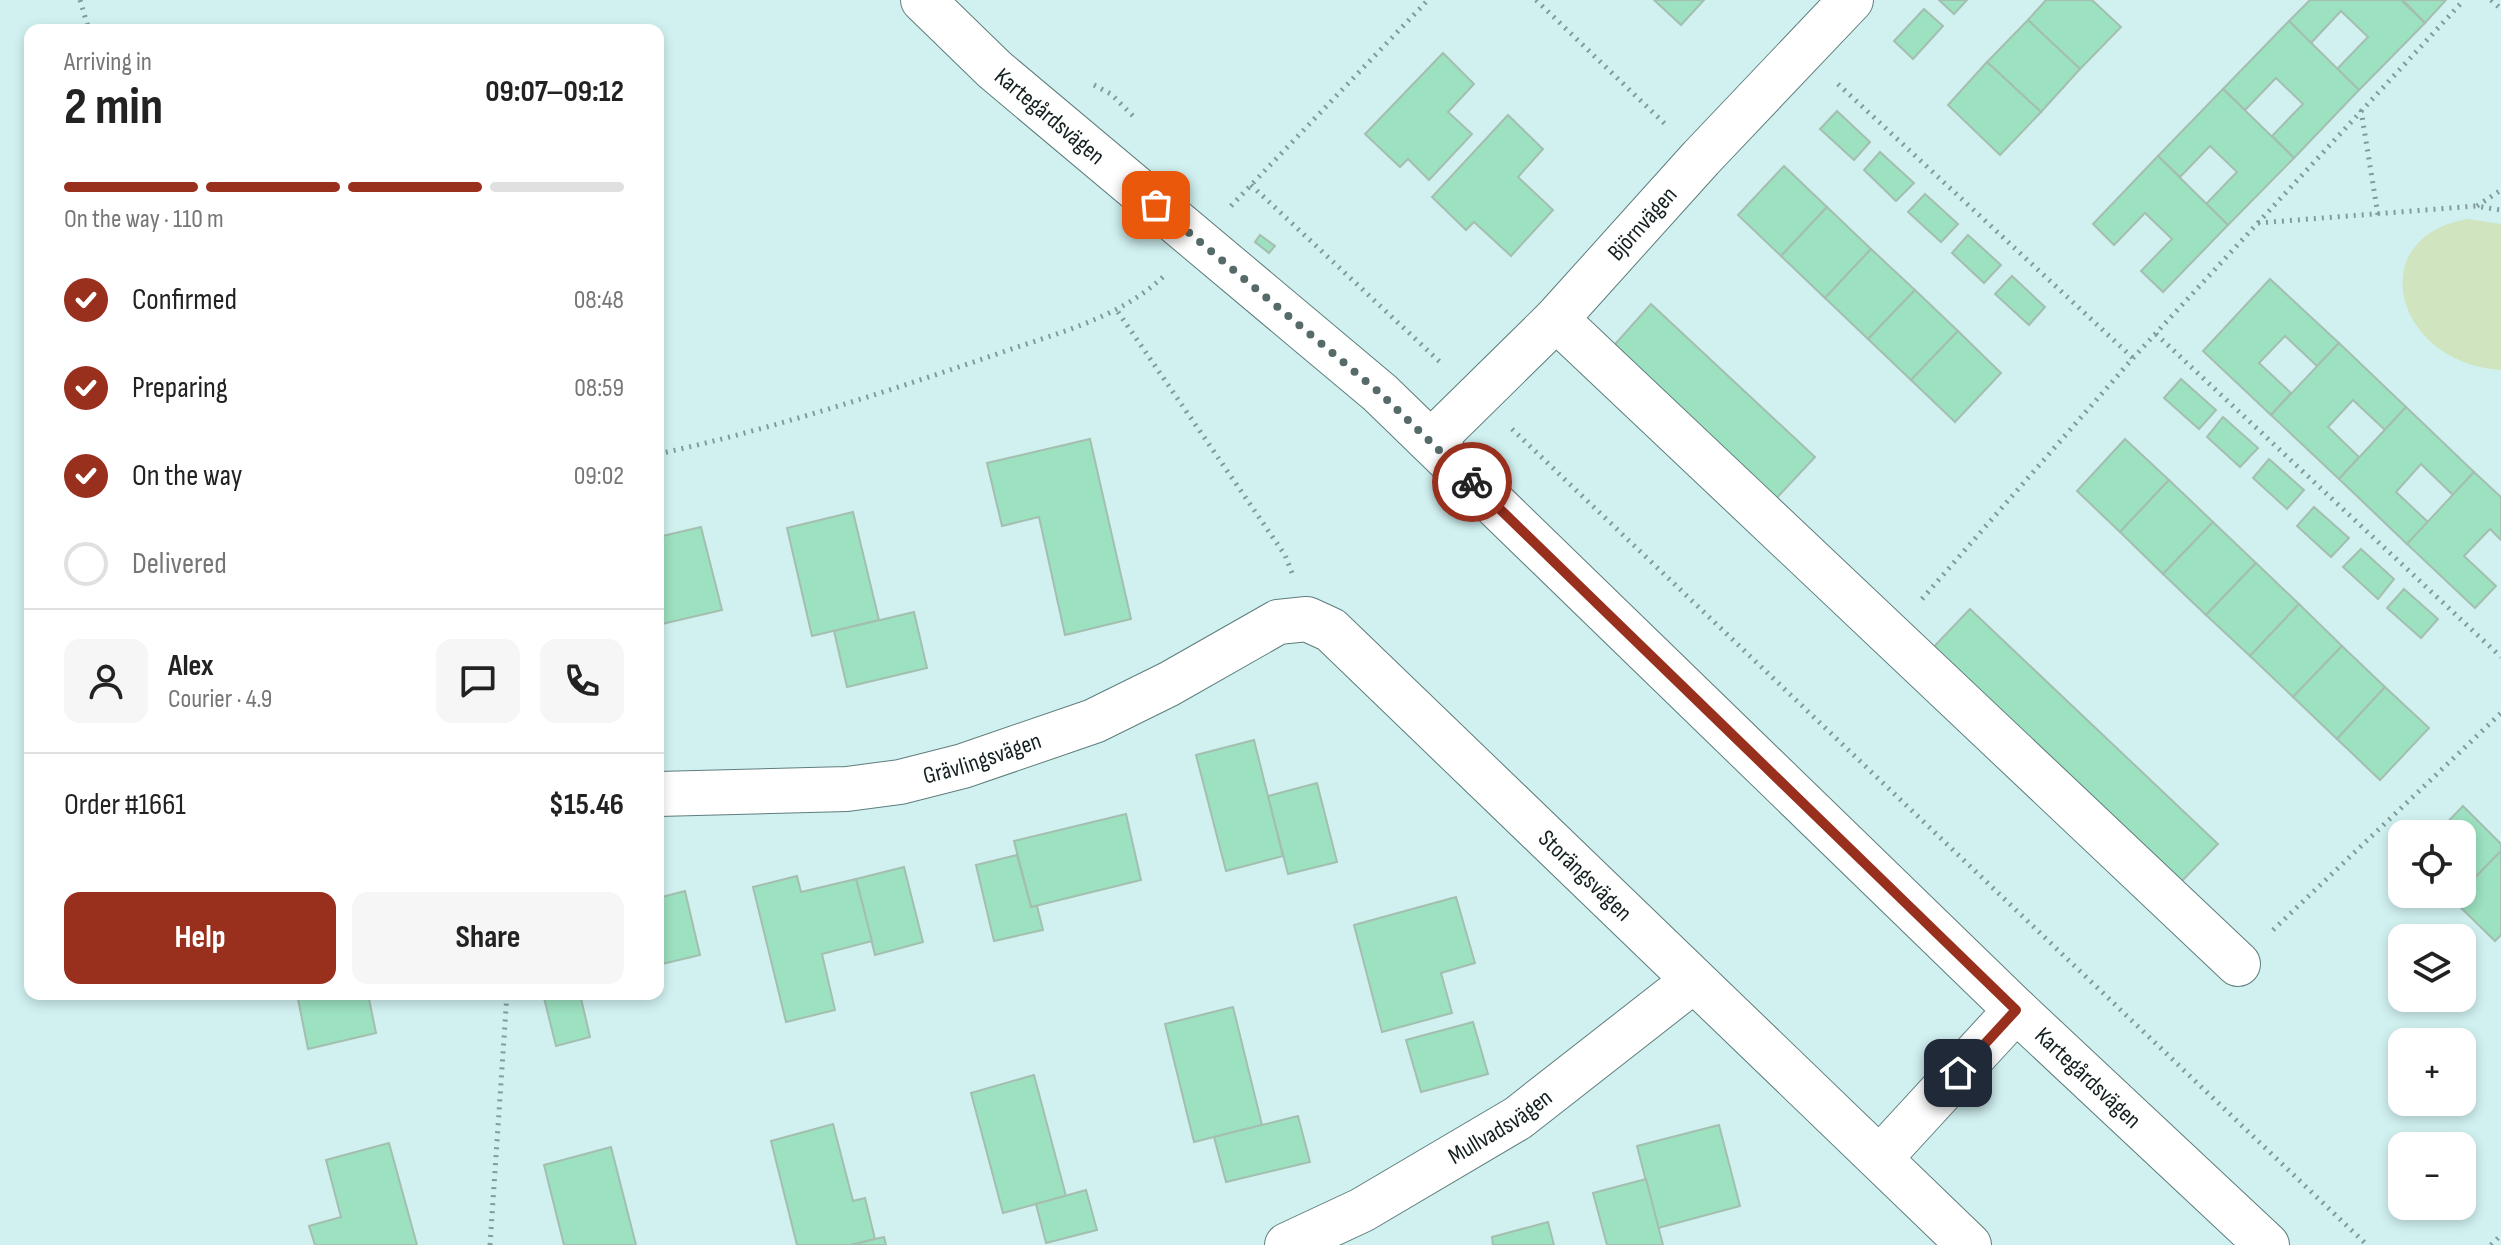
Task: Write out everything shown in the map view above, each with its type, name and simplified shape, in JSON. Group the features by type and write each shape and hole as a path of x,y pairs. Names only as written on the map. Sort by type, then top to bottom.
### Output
{"street":[{"name":"Kartegårdsvägen","path":"923,0 995,70 1380,393 2016,1010 2267,1245"},
{"name":"Björnvägen","path":"1431,442 1556,319 1701,158 1851,0"},
{"path":"1556,319 1892,633 2238,964"},
{"name":"Grävlingsvägen","path":"664,794 847,789 900,782 963,766 1094,721 1293,621"},
{"name":"Storängsvägen","path":"1293,621 1331,630 1969,1245"},
{"name":"Mullvadsvägen","path":"1287,1245 1362,1210 1518,1118 1693,981"},
{"path":"1880,1158 2016,1010"}],"path":[{"path":"80,0 87,24"},
{"path":"664,453 717,441 914,382 1118,312 1155,286 1200,242 1428,0"},
{"path":"1536,0 1701,158"},
{"path":"1892,633 2133,358 2464,0"},
{"path":"2491,0 2501,9"},
{"path":"1803,51 2133,358"},
{"path":"2361,110 2378,215"},
{"path":"1251,185 2367,1245"},
{"path":"2476,206 2501,190"},
{"path":"2257,223 2476,206 2501,210"},
{"path":"1118,312 1285,555 1293,621"},
{"path":"2156,334 2501,657"},
{"path":"2238,964 2501,713"},
{"path":"490,1245 507,1000"},
{"path":"2491,1245 2501,1235"}],"green space":[{"path":"2468,219 2501,224 2501,370 2464,362 2435,346 2415,324 2404,298 2403,272 2413,249 2435,230"}],"building":[{"path":"1654,0 1704,0 1681,25"},
{"path":"1939,0 1967,0 1954,14"},
{"path":"2046,0 2092,0 2121,27 2080,69 2028,20"},
{"path":"2310,0 2401,0 2425,23 2359,90 2337,69 2368,37 2341,11 2311,43 2289,21"},
{"path":"2403,0 2446,0 2425,23"},
{"path":"1924,9 1943,26 1913,59 1894,41"},
{"path":"2028,20 2080,69 2041,112 1987,62"},
{"path":"2289,21 2359,90 2294,158 2272,136 2303,104 2276,78 2245,110 2223,89"},
{"path":"1443,53 1474,84 1448,112 1472,134 1429,180 1408,159 1400,167 1365,134"},
{"path":"1987,62 2041,112 2000,155 1948,105"},
{"path":"2223,89 2294,158 2228,225 2206,204 2237,172 2210,146 2180,177 2158,156"},
{"path":"1837,111 1870,142 1854,160 1820,129"},
{"path":"1508,115 1543,149 1518,177 1553,210 1511,256 1474,222 1466,230 1432,197"},
{"path":"1880,152 1914,183 1896,201 1864,170"},
{"path":"2158,156 2228,225 2163,292 2141,271 2172,239 2145,213 2114,245 2093,224"},
{"path":"1784,166 1827,207 1781,256 1738,215"},
{"path":"1925,194 1958,224 1941,242 1908,212"},
{"path":"1827,207 1871,249 1825,298 1781,256"},
{"path":"1260,235 1275,246 1269,253 1255,242"},
{"path":"1968,235 2001,265 1984,283 1952,253"},
{"path":"1871,249 1915,290 1868,339 1825,298"},
{"path":"2012,276 2045,307 2029,325 1995,294"},
{"path":"2270,279 2339,343 2317,366 2285,336 2259,363 2291,393 2271,415 2203,351"},
{"path":"1915,290 1958,331 1911,380 1868,339"},
{"path":"1651,304 1815,457 1772,503 1609,351"},
{"path":"1958,331 2001,373 1955,422 1911,380"},
{"path":"2339,343 2406,407 2385,430 2353,400 2328,427 2359,457 2339,479 2271,415"},
{"path":"2181,379 2216,410 2199,429 2164,398"},
{"path":"2406,407 2474,472 2453,495 2421,464 2396,492 2428,522 2407,544 2339,479"},
{"path":"2223,417 2258,448 2240,467 2207,437"},
{"path":"1090,439 1131,619 1065,635 1039,517 1002,526 987,463"},
{"path":"2125,439 2169,480 2120,532 2077,491"},
{"path":"2269,459 2304,490 2287,509 2253,478"},
{"path":"2474,472 2501,497 2501,540 2490,529 2464,556 2496,586 2475,608 2407,544"},
{"path":"2169,480 2213,522 2163,574 2120,532"},
{"path":"2314,507 2349,538 2331,557 2297,526"},
{"path":"853,512 879,620 812,636 787,528"},
{"path":"2213,522 2256,563 2206,615 2163,574"},
{"path":"701,527 722,610 664,624 664,536"},
{"path":"2361,549 2394,579 2378,599 2343,567"},
{"path":"2256,563 2299,604 2250,656 2206,615"},
{"path":"2404,589 2438,619 2421,638 2387,608"},
{"path":"2299,604 2342,646 2293,697 2250,656"},
{"path":"1970,609 2218,844 2174,889 1927,654"},
{"path":"914,612 927,668 847,687 834,631"},
{"path":"2342,646 2385,687 2337,739 2293,697"},
{"path":"2385,687 2429,728 2380,780 2337,739"},
{"path":"1254,740 1283,856 1226,871 1196,755"},
{"path":"1317,783 1337,862 1288,874 1268,796"},
{"path":"2463,806 2501,844 2501,851 2476,877 2476,820 2450,820"},
{"path":"1126,814 1141,880 1031,907 1014,841"},
{"path":"2501,851 2501,935 2495,941 2461,908 2476,908 2476,877"},
{"path":"1017,855 1031,907 1037,906 1043,930 994,941 976,865"},
{"path":"904,867 923,942 875,955 856,879"},
{"path":"797,876 801,892 856,879 872,941 822,954 835,1010 786,1022 753,887"},
{"path":"685,891 700,955 664,964 664,896"},
{"path":"1456,897 1475,963 1441,973 1452,1013 1382,1032 1354,925"},
{"path":"298,1000 369,1000 376,1033 308,1049"},
{"path":"544,1000 581,1000 590,1037 556,1046"},
{"path":"1233,1007 1262,1125 1194,1142 1165,1024"},
{"path":"1473,1022 1488,1074 1421,1092 1406,1040"},
{"path":"1034,1075 1066,1196 1003,1213 971,1093"},
{"path":"1298,1116 1310,1162 1226,1182 1214,1137"},
{"path":"833,1124 853,1201 865,1198 875,1239 851,1245 797,1245 771,1141"},
{"path":"1719,1125 1740,1206 1658,1228 1637,1146"},
{"path":"389,1143 417,1245 315,1245 309,1226 341,1217 326,1160"},
{"path":"611,1147 636,1245 564,1245 544,1165"},
{"path":"1646,1179 1663,1245 1607,1245 1593,1193"},
{"path":"1086,1190 1097,1230 1046,1243 1036,1204"},
{"path":"1548,1222 1554,1245 1493,1245 1492,1237"},
{"path":"884,1237 886,1245 851,1245 875,1239"}],"way so far":[{"path":"1156,205 1380,393 1472,482"}],"route":[{"path":"1472,482 2016,1010 1958,1073"}]}
